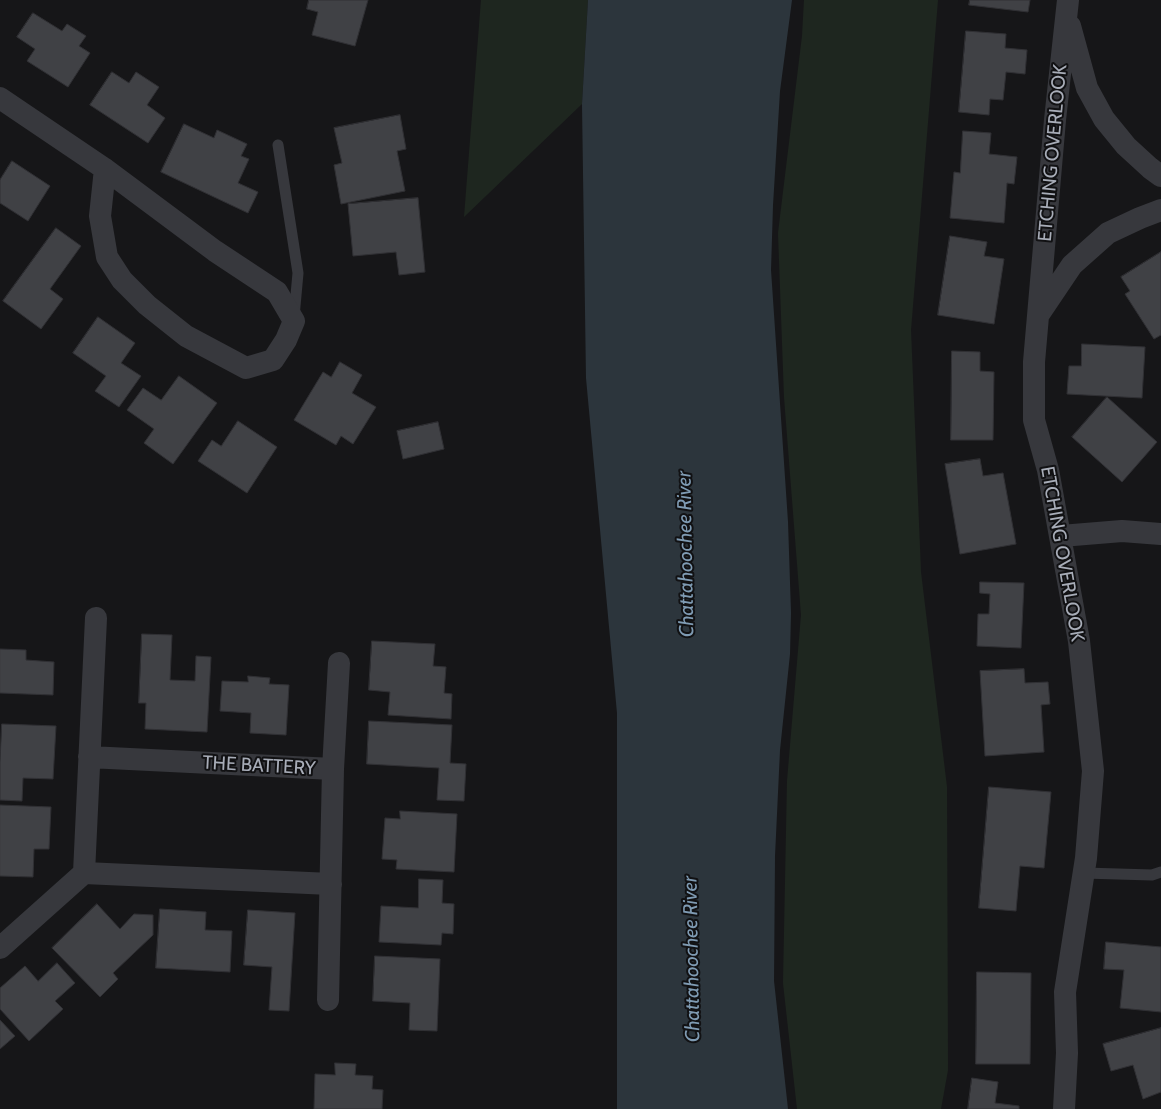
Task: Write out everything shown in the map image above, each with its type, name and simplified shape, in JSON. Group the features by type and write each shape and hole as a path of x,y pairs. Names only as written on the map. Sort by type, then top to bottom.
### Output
{"street":[{"path":"1068,0 1070,28 1087,88 1104,119 1126,146 1161,176"},
{"name":"ETCHING OVERLOOK","path":"1064,1109 1067,1053 1065,992 1086,858 1093,771 1079,641 1048,470 1034,420 1034,362 1055,120 1068,0"},
{"path":"0,98 105,169 215,251 277,292 294,321 286,340 273,360 246,368 186,336 147,304 122,280 107,257 100,216 105,169"},
{"path":"1038,315 1072,265 1108,233 1161,210"},
{"path":"1061,536 1122,531 1161,534"},
{"path":"84,873 96,618"},
{"path":"333,769 339,663"},
{"name":"THE BATTERY","path":"89,757 333,769 328,1000"},
{"path":"0,948 84,873 331,884"}],"lane":[{"path":"278,144 298,273 294,321"},
{"path":"1084,873 1152,875 1161,872"}],"shaded area":[{"path":"481,0 588,0 582,104 464,217"},
{"path":"804,0 938,0 911,330 921,572 947,787 948,1070 941,1109 797,1109 783,983 787,781 801,615 784,397 778,233 802,36"}],"water":[{"name":"Chattahoochee River","path":"588,0 792,0 780,91 771,270 788,522 791,613 790,654 780,750 775,856 774,981 788,1109 617,1109 617,713 586,378 582,104"}],"building":[{"path":"309,0 368,0 355,46 312,35 318,12 307,9"},
{"path":"970,0 1030,0 1028,12 969,5"},
{"path":"33,13 62,31 67,24 86,36 79,46 90,53 68,87 27,61 35,49 17,37"},
{"path":"966,31 1006,34 1005,48 1027,50 1025,74 1006,72 1003,100 990,99 989,115 959,112"},
{"path":"112,72 129,83 136,72 159,87 147,105 165,118 148,143 90,105"},
{"path":"400,115 406,149 397,151 405,191 341,204 334,165 342,163 334,128"},
{"path":"184,124 214,138 217,130 247,144 241,156 249,159 238,183 258,192 248,213 161,172"},
{"path":"963,131 991,133 989,154 1017,157 1014,184 1007,183 1004,223 950,218 954,172 960,173"},
{"path":"12,161 50,186 28,221 0,203 0,180"},
{"path":"418,198 425,272 399,275 396,252 353,256 348,204"},
{"path":"56,228 81,246 50,289 63,299 41,329 3,301"},
{"path":"950,236 987,242 984,256 1004,259 994,324 938,315"},
{"path":"1161,252 1161,335 1154,339 1125,294 1130,291 1121,277"},
{"path":"98,317 135,343 121,363 141,376 119,407 95,391 106,376 73,353"},
{"path":"1082,344 1145,347 1142,398 1067,394 1069,366 1081,366"},
{"path":"952,351 980,352 980,371 994,372 993,440 951,440"},
{"path":"340,362 362,375 352,393 376,407 353,444 341,436 336,445 294,420 323,372 331,377"},
{"path":"179,376 217,403 173,464 144,443 154,429 127,410 143,388 161,400"},
{"path":"1107,397 1157,442 1122,482 1072,437"},
{"path":"238,421 277,447 247,493 198,461 212,440 221,446"},
{"path":"438,422 444,449 403,459 397,431"},
{"path":"980,459 983,476 1003,473 1016,544 960,554 945,464"},
{"path":"980,582 1024,583 1021,648 977,646 978,614 989,614 990,594 980,593"},
{"path":"142,634 172,635 170,680 195,681 196,656 211,657 207,732 145,729 146,703 139,703"},
{"path":"372,641 435,644 433,666 446,667 444,693 452,694 451,719 388,715 390,692 369,690"},
{"path":"0,649 26,650 26,660 54,662 53,695 0,693"},
{"path":"1024,669 1025,683 1048,682 1050,704 1041,705 1044,752 985,756 980,671"},
{"path":"248,676 270,678 269,684 289,685 286,735 250,733 251,713 220,711 222,681 248,682"},
{"path":"369,721 452,725 450,763 466,764 464,801 437,800 439,768 367,764"},
{"path":"2,724 56,726 53,779 23,778 22,801 0,800"},
{"path":"989,787 1051,792 1044,868 1020,866 1016,911 979,908"},
{"path":"0,805 51,807 49,849 34,849 33,877 0,876"},
{"path":"400,811 457,814 454,872 396,869 397,860 382,859 385,818 400,819"},
{"path":"419,879 443,880 442,903 454,904 453,934 442,933 441,945 379,942 381,906 418,908"},
{"path":"97,904 120,929 134,914 153,915 153,935 113,973 118,979 100,997 52,948"},
{"path":"160,909 206,912 205,930 232,931 230,972 156,968"},
{"path":"248,910 295,913 289,1011 269,1010 272,967 244,965"},
{"path":"1106,942 1161,947 1161,1012 1120,1008 1124,970 1104,969"},
{"path":"375,956 440,959 437,1031 409,1030 410,1003 373,1001"},
{"path":"57,963 75,983 55,1001 63,1009 29,1041 0,1009 0,988 25,966 38,981"},
{"path":"977,972 1031,973 1030,1064 976,1064"},
{"path":"0,1020 15,1036 0,1049"},
{"path":"1161,1028 1161,1092 1143,1099 1133,1065 1111,1071 1103,1044"},
{"path":"335,1063 356,1064 355,1075 373,1076 372,1089 383,1090 382,1109 314,1109 315,1074 335,1075"},
{"path":"972,1078 998,1082 995,1103 1019,1106 1019,1109 968,1109"}]}
